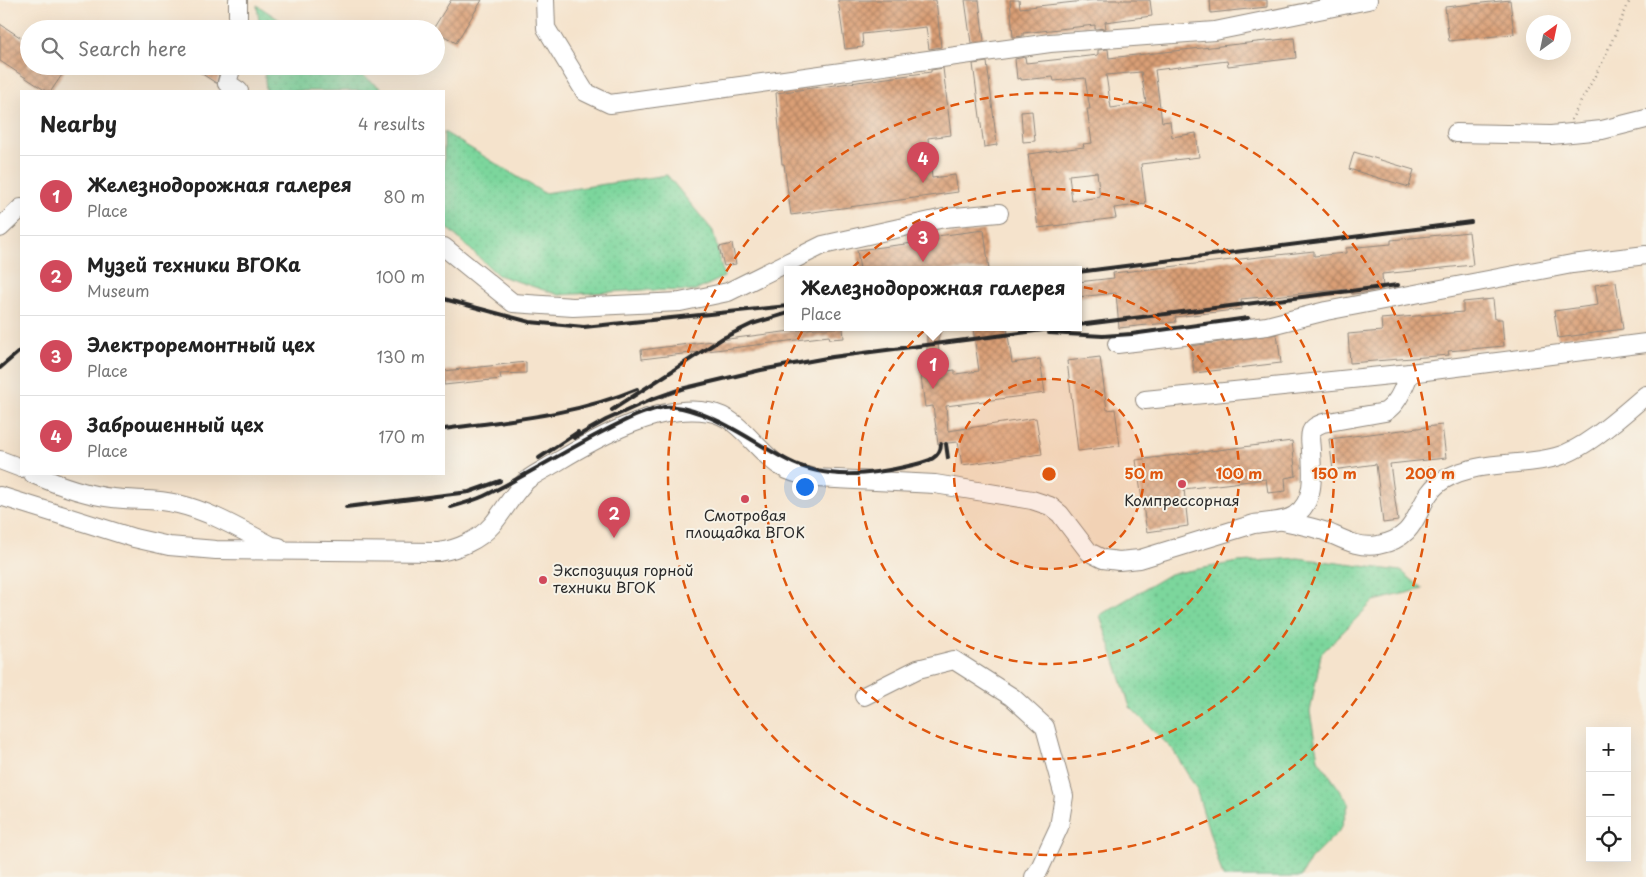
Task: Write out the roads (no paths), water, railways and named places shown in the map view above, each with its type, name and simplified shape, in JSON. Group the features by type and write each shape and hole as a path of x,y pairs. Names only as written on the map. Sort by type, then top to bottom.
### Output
{"lane":[{"path":"238,0 238,20"},
{"path":"545,0 546,28 585,92 610,104 1050,43 1215,31 1368,0"},
{"path":"229,75 227,82 238,90"},
{"path":"1456,133 1563,134 1602,130 1646,119"},
{"path":"0,228 20,209"},
{"path":"445,248 513,302 573,307 680,302 728,292 824,245 944,218 999,212"},
{"path":"1117,344 1267,326 1326,311 1572,264 1646,254"},
{"path":"1145,400 1410,373 1646,343"},
{"path":"1283,520 1296,515 1310,495 1313,482 1310,440 1311,432 1316,426 1323,422 1385,412 1397,402 1410,373"},
{"path":"0,496 134,538 169,546 216,550 439,552 452,550 469,542 491,526 528,480 569,455 633,422 684,411 699,411 710,412 734,422 780,466 799,474 816,478 935,484 1002,494 1050,506 1060,514 1089,552 1103,559 1119,561 1140,559 1272,520 1283,520 1323,531 1360,546 1376,546 1391,542 1402,536 1412,526 1434,487 1446,478 1468,469 1548,459 1569,453 1592,438 1646,395"},
{"path":"0,460 20,468"},
{"path":"36,475 99,496 158,499 200,510 222,519 272,546 294,551"},
{"path":"864,696 918,669 954,660 1012,697 1045,727 1064,796 1059,826 1034,877"}],"railway":[{"path":"1082,271 1471,222"},
{"path":"1082,324 1398,285"},
{"path":"445,299 530,322 584,327 784,306"},
{"path":"612,410 723,338 752,324 784,314"},
{"path":"1049,333 1103,336 1132,334 1248,318"},
{"path":"574,438 606,420 650,400 681,389 761,370 832,357 1036,331"},
{"path":"0,368 20,351"},
{"path":"445,429 566,411 614,398 637,389"},
{"path":"451,507 499,489 624,421 645,412 665,407 682,408 710,417 787,460 802,467 818,471 849,474 897,469 931,459 938,453 941,444"},
{"path":"539,458 578,432"},
{"path":"946,444 948,458"},
{"path":"346,507 469,492 500,481"}],"place":[{"name":"Заброшенный цех","path":"923,183"},
{"name":"Электроремонтный цех","path":"923,262"},
{"name":"Железнодорожная галерея","path":"933,389"},
{"name":"Компрессорная","path":"1182,484"},
{"name":"Смотровая площадка ВГОК","path":"745,499"},
{"name":"Музей техники ВГОКа","path":"614,538"},
{"name":"Экспозиция горной техники ВГОК","path":"543,580"}]}
